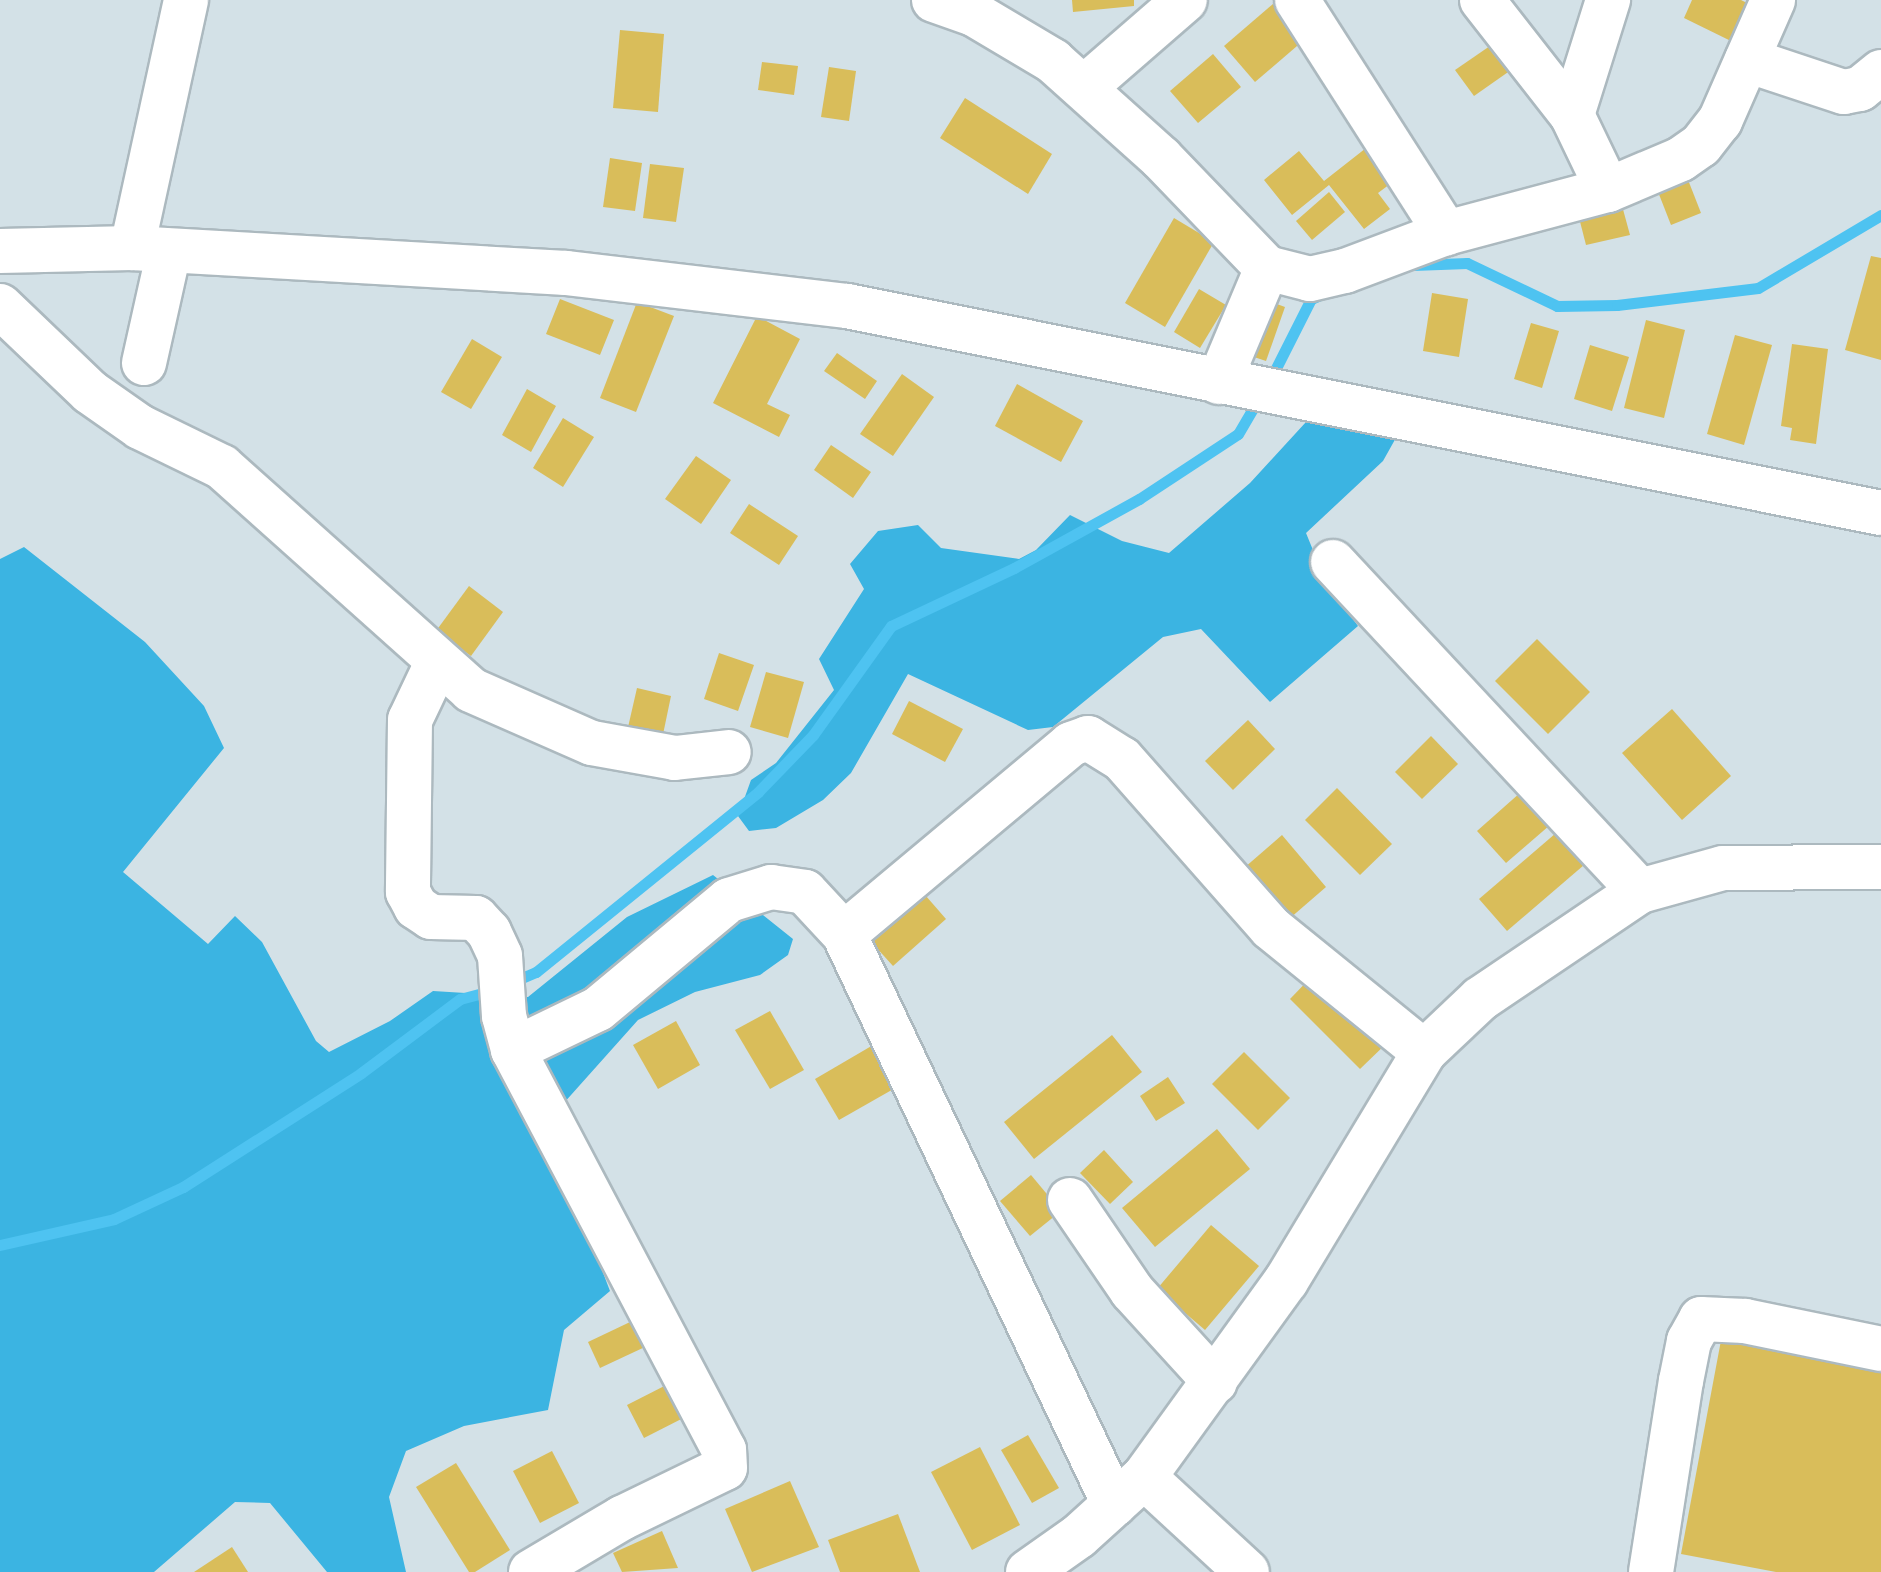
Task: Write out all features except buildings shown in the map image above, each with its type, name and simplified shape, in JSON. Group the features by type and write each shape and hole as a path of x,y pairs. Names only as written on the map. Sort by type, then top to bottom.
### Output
{"street":[{"path":"144,363 150,249 186,0"},
{"path":"934,0 1016,37 1086,86 1267,268 1310,279 1345,271 1446,233 1608,190 1701,145 1720,121 1773,0"},
{"path":"1086,86 1185,0"},
{"path":"1297,0 1446,233"},
{"path":"1482,0 1572,115 1608,190"},
{"path":"1572,115 1608,0"},
{"path":"1747,60 1844,92 1860,89 1881,72"},
{"path":"0,292 18,251 150,249 566,273 755,293 953,324 1247,387 1881,513"},
{"path":"1247,387 1267,268"},
{"path":"0,306 90,392 140,427 222,467 471,690 592,743 675,758 729,752"},
{"path":"1333,562 1640,891"},
{"path":"438,661 410,720 408,892 416,907 431,917 476,918 500,956 508,1033 724,1459 725,1468 622,1518 531,1572"},
{"path":"844,934 1071,744 1088,738 1122,759 1271,928 1424,1052"},
{"path":"1028,1572 1129,1490 1215,1382 1286,1281 1424,1052 1480,999 1640,891 1723,868 1881,867"},
{"path":"508,1033 598,1009 729,900 751,890 788,887 805,892 844,934 1129,1490 1247,1572"},
{"path":"1070,1200 1132,1291 1215,1382"},
{"path":"1651,1572 1681,1381 1689,1341 1701,1319 1745,1321 1881,1349"}],"shaded area":[{"path":"1306,422 1397,436 1383,461 1306,533 1326,582 1358,626 1270,702 1201,629 1163,637 1053,727 1028,730 908,674 851,773 823,800 776,828 749,831 738,816 751,780 776,763 834,690 819,659 864,589 850,564 878,531 918,525 941,548 1019,559 1036,550 1070,515 1122,541 1169,553 1250,483"},
{"path":"24,547 145,642 204,706 224,748 123,872 208,944 235,916 262,942 316,1041 329,1052 390,1021 433,991 528,997 627,917 713,875 793,939 788,955 760,975 695,992 638,1020 546,1123 610,1291 564,1330 548,1410 464,1426 406,1451 389,1497 406,1572 327,1572 270,1503 235,1502 154,1572 0,1572 0,559"}],"waterway":[{"path":"1413,265 1467,263 1557,306 1617,305 1758,288 1881,215"},
{"path":"1270,380 1311,299 1322,294"},
{"path":"510,983 536,972 758,792 813,735 891,626 1014,568 1139,499 1238,434 1259,398"},
{"path":"0,1245 114,1219 183,1187 361,1073 460,999 494,990"}]}
